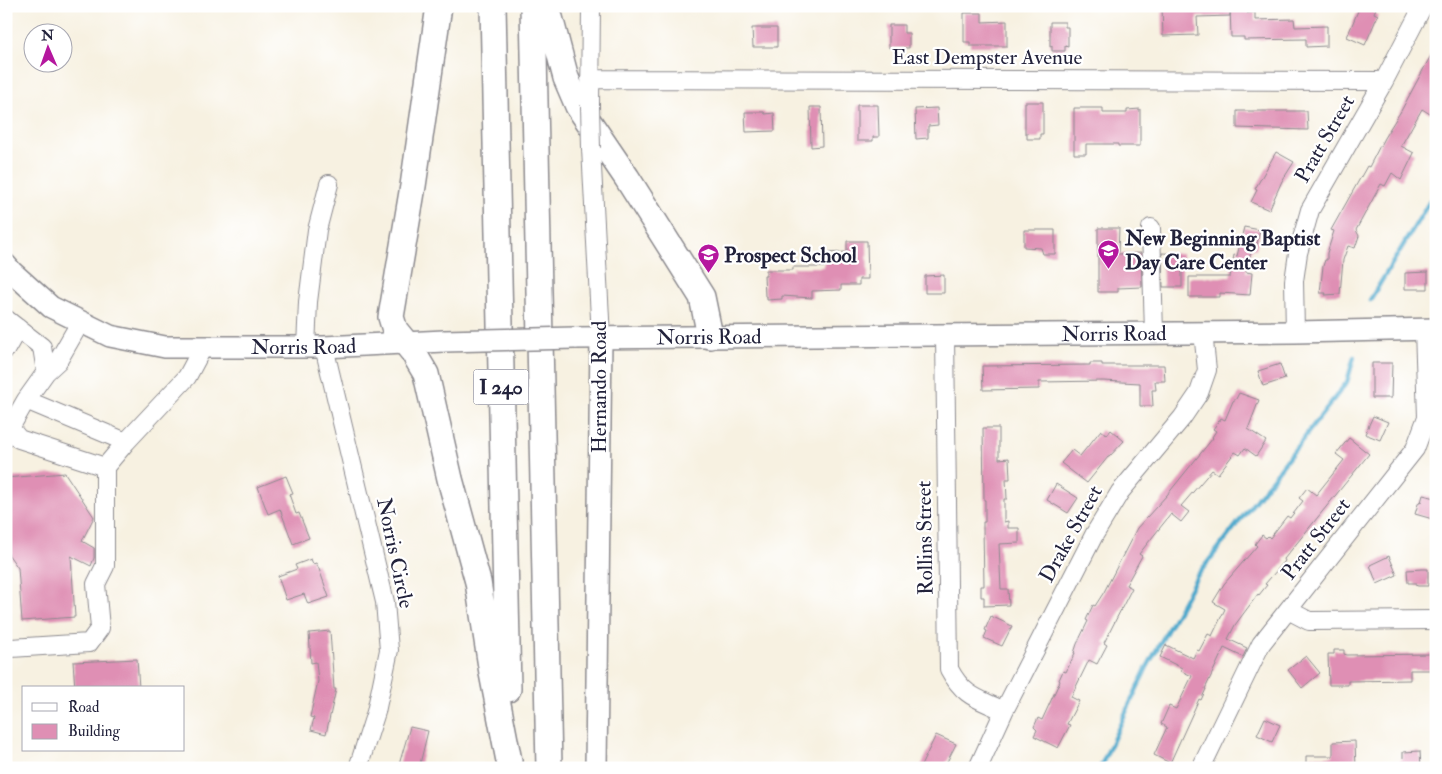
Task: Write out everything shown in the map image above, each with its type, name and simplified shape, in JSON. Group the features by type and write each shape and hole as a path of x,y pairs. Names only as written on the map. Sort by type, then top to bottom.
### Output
{"highway":[{"path":"439,6 413,186 391,316 396,330 404,343 413,352 426,374 450,479 478,582 509,764"},
{"name":"I 240","path":"493,6 509,764"},
{"name":"I 240","path":"533,6 549,768"},
{"path":"547,6 566,78 578,106 628,178 702,296 710,336"}],"main road":[{"name":"Norris Road","path":"6,265 51,307 110,336 165,347 315,347 601,337 1295,332 1430,329"},
{"name":"Hernando Road","path":"596,768 601,337"}],"street":[{"name":"Hernando Road","path":"591,6 591,148 601,337"},
{"name":"Pratt Street","path":"1295,332 1298,253 1310,210 1384,81 1423,6"},
{"name":"East Dempster Avenue","path":"590,78 1384,81"},
{"name":"Norris Circle","path":"329,184 317,230 308,302 315,347 385,602 389,650 376,712 358,768"},
{"path":"1151,228 1154,333"},
{"path":"81,321 58,361 46,372 8,429 19,439 105,468"},
{"path":"6,349 12,324 42,346 46,372"},
{"name":"Pratt Street","path":"1201,768 1261,644 1415,449 1427,417 1430,329"},
{"name":"Drake Street","path":"978,768 1004,711 1094,535 1120,492 1182,418 1199,393 1207,370 1203,332"},
{"name":"Rollins Street","path":"945,335 949,668 957,684 969,695 1004,711"},
{"path":"6,646 11,648 89,643 100,628 96,584 105,566 105,468 126,442 187,378 203,347"},
{"path":"26,400 126,442"},
{"path":"1288,610 1309,621 1436,620"}],"building":[{"path":"1162,6 1230,6 1230,16 1197,17 1198,35 1163,36"},
{"path":"1230,6 1247,6 1247,13 1255,12 1255,20 1294,19 1295,27 1327,26 1327,46 1306,47 1306,39 1244,40 1244,37 1231,37"},
{"path":"1360,6 1377,6 1374,13 1378,15 1365,45 1347,37"},
{"path":"964,13 982,13 982,22 1007,21 1007,46 970,46 970,42 964,42"},
{"path":"1050,22 1065,22 1065,27 1068,27 1068,47 1065,46 1065,51 1052,51 1052,46 1050,47"},
{"path":"889,25 904,25 904,33 909,33 909,48 889,48"},
{"path":"752,28 777,28 777,47 753,47"},
{"path":"1436,46 1436,104 1430,114 1422,109 1401,146 1414,153 1401,180 1392,173 1385,186 1381,184 1356,230 1359,236 1355,248 1348,246 1343,260 1340,294 1325,295 1326,293 1320,293 1323,266 1325,260 1327,260 1327,253 1334,231 1331,230 1401,111"},
{"path":"1025,102 1043,102 1043,134 1040,134 1040,139 1027,139 1027,133 1025,133"},
{"path":"857,105 878,105 879,137 873,137 873,141 857,141"},
{"path":"810,107 821,107 822,146 811,147"},
{"path":"937,108 938,125 928,126 928,138 916,139 915,109"},
{"path":"1074,108 1103,108 1103,113 1127,113 1127,110 1140,109 1140,146 1086,144 1086,154 1074,154"},
{"path":"1237,111 1307,111 1308,130 1237,128"},
{"path":"745,112 774,113 775,131 746,132"},
{"path":"1276,152 1294,162 1282,181 1269,210 1251,202 1257,190 1255,189"},
{"path":"1244,227 1260,230 1256,249 1252,248 1246,272 1252,273 1250,295 1220,293 1220,297 1189,297 1189,277 1230,277 1234,255 1237,256"},
{"path":"1098,228 1119,228 1118,254 1141,253 1142,287 1118,288 1118,292 1098,292"},
{"path":"1024,230 1055,230 1055,254 1043,254 1041,248 1024,247"},
{"path":"847,241 867,241 868,279 859,279 859,285 841,285 841,290 812,291 812,298 782,296 782,299 767,300 764,276 766,276 766,270 793,270 793,267 824,267 824,253 847,252"},
{"path":"1162,253 1182,254 1182,287 1163,287"},
{"path":"1428,272 1428,289 1405,289 1405,273"},
{"path":"944,275 944,293 925,293 925,276"},
{"path":"1090,363 1102,363 1102,365 1164,365 1165,381 1155,381 1156,390 1152,390 1153,406 1140,406 1140,383 1103,381 1039,382 1039,389 983,390 982,366 1090,365"},
{"path":"1372,363 1392,363 1391,398 1372,398"},
{"path":"1280,364 1285,379 1263,386 1258,371"},
{"path":"1239,393 1259,400 1248,429 1266,441 1256,456 1245,448 1240,455 1235,452 1218,474 1212,470 1181,506 1189,512 1181,522 1171,514 1139,554 1142,556 1126,585 1132,588 1104,643 1107,645 1097,664 1089,660 1071,697 1079,701 1067,724 1070,725 1058,748 1034,736 1037,730 1034,727 1038,718 1042,720 1063,671 1066,672 1093,605 1095,606 1104,592 1137,528 1167,495 1213,438 1216,431 1213,429 1221,418 1225,420 1233,401"},
{"path":"1373,416 1388,422 1380,440 1365,434"},
{"path":"983,428 999,428 999,459 1009,458 1010,479 1006,479 1007,499 1004,499 1004,522 1008,521 1008,528 1019,528 1019,543 999,544 1001,589 1008,589 1009,605 984,606 984,597 981,597 981,586 984,586 983,522 985,522"},
{"path":"1101,430 1107,435 1111,430 1124,441 1087,483 1061,463 1072,450 1080,456"},
{"path":"1349,438 1369,454 1284,559 1285,561 1265,584 1267,585 1235,625 1228,639 1247,648 1243,657 1224,648 1170,763 1154,755 1167,727 1161,724 1169,706 1176,709 1192,676 1181,671 1182,668 1160,657 1166,645 1193,658 1208,634 1212,636 1225,609 1213,602 1224,584 1257,546 1255,544 1262,535 1270,538 1287,516 1290,518 1303,501 1299,498 1307,488 1316,495 1344,460 1336,454"},
{"path":"65,473 94,517 82,541 94,548 94,558 91,566 71,556 75,617 22,621 18,568 6,551 6,478"},
{"path":"286,476 293,493 289,494 296,514 299,513 309,538 293,544 280,509 268,514 258,487"},
{"path":"1056,484 1078,498 1068,513 1047,500"},
{"path":"1423,495 1436,498 1436,520 1415,514"},
{"path":"1389,556 1397,575 1377,584 1370,565"},
{"path":"311,559 313,564 316,563 319,569 329,597 308,604 304,594 286,600 278,576 297,569 295,565"},
{"path":"1428,569 1428,586 1408,583 1407,570"},
{"path":"991,616 1012,626 1002,646 984,638"},
{"path":"330,631 334,689 336,689 326,734 311,730 314,718 310,717 318,681 316,662 311,663 309,633"},
{"path":"1334,650 1344,650 1344,654 1347,655 1436,654 1436,670 1410,670 1410,680 1348,681 1348,685 1329,685 1328,654 1334,654"},
{"path":"1306,656 1320,673 1302,688 1288,670"},
{"path":"137,659 139,686 75,686 73,662"},
{"path":"1265,718 1280,725 1272,742 1257,735"},
{"path":"410,727 428,731 419,768 398,768"},
{"path":"936,735 956,744 944,768 920,768"},
{"path":"1355,741 1356,768 1306,768 1306,756 1333,756 1333,742"},
{"path":"1420,751 1421,768 1393,768 1403,758 1403,752"}],"waterway":[{"path":"1370,300 1436,191"},
{"path":"1100,768 1146,669 1197,576 1347,382 1354,357"}],"place":[{"name":"New Beginning Baptist Day Care Center","path":"1109,269"},
{"name":"Prospect School","path":"708,274"}]}
